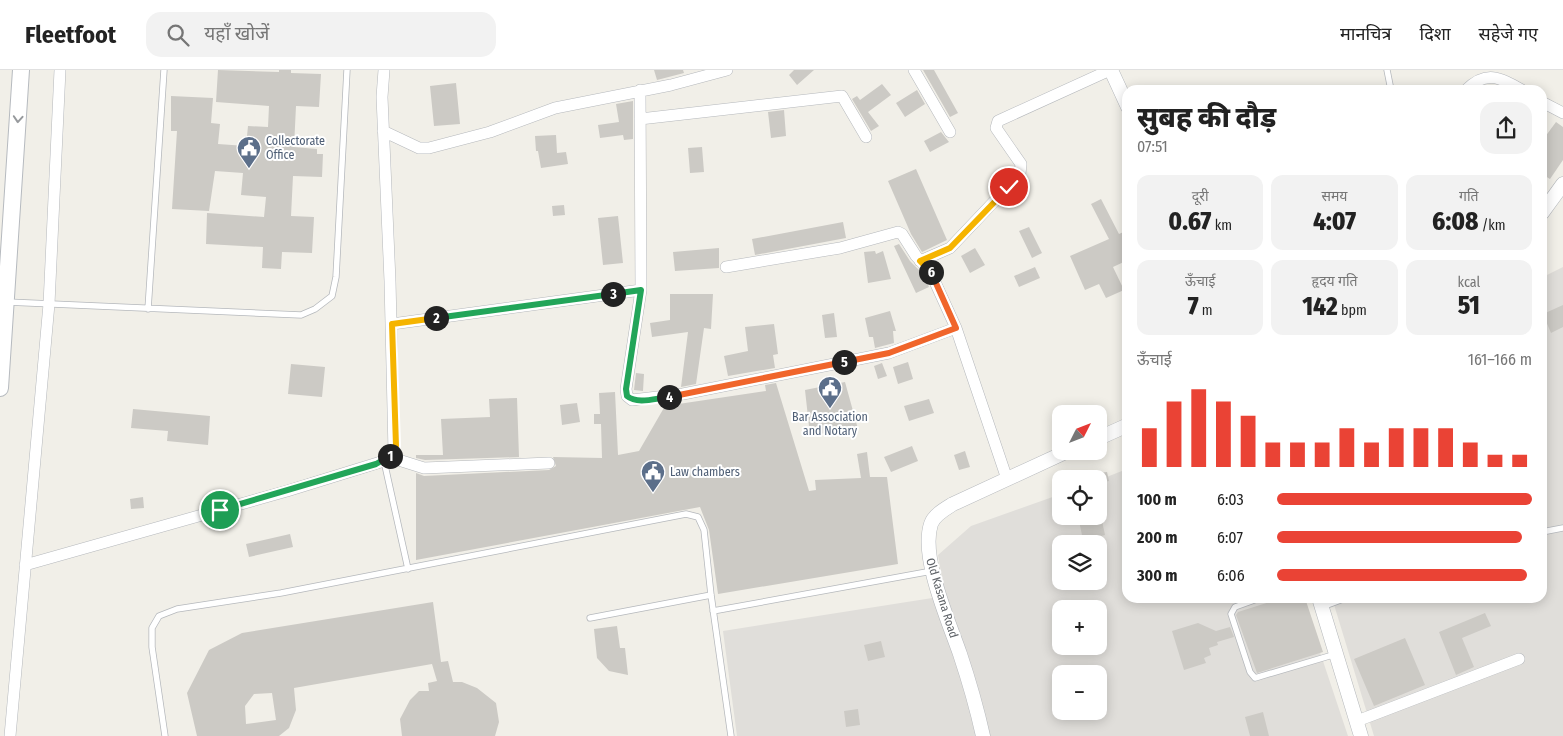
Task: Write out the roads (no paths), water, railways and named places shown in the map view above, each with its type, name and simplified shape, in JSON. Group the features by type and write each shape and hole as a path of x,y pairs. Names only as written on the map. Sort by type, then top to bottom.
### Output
{"main road":[{"path":"0,388 21,70"}],"street":[{"path":"10,736 49,304 60,70"},
{"path":"384,70 383,131 396,446 387,459"},
{"path":"383,131 419,148 429,148 490,132 555,108 640,90 687,75 727,70"},
{"path":"914,70 950,132"},
{"path":"920,261 950,248 1020,174 1021,164 996,128 998,121 1110,70 1122,95"},
{"path":"1471,85 1480,76 1486,74 1494,74 1513,85"},
{"path":"640,90 641,290 626,389 627,396 632,400 683,394 889,353 956,328"},
{"path":"640,118 842,96 866,137"},
{"path":"1547,105 1563,113"},
{"path":"1547,206 1563,184"},
{"path":"726,267 840,248 898,232 902,234 920,261 930,271 956,328 1007,479"},
{"path":"392,324 641,290"},
{"path":"1108,434 1122,428"},
{"name":"Old Kasana Road","path":"983,736 962,660 932,571 928,546 932,521 953,504 1052,458"},
{"path":"25,565 278,494 387,459 424,468 550,463"},
{"path":"1320,603 1361,736"},
{"path":"1357,721 1519,659"}],"lane":[{"path":"148,309 164,70"},
{"path":"6,302 300,314 315,309 332,296 336,277 348,70"},
{"path":"1387,70 1390,85"},
{"path":"387,459 408,569"},
{"path":"164,736 152,647 152,628 159,616 177,609 281,593 565,536 686,514 695,514 704,530 710,595 731,736"},
{"path":"1547,531 1563,528"},
{"path":"713,611 932,571"},
{"path":"590,618 710,595"},
{"path":"1246,603 1235,607 1231,614 1250,672 1255,678 1336,654"}],"place":[{"name":"Collectorate Office","path":"249,169"},
{"name":"Bar Association and Notary","path":"830,409"},
{"name":"Law chambers","path":"653,493"}]}
